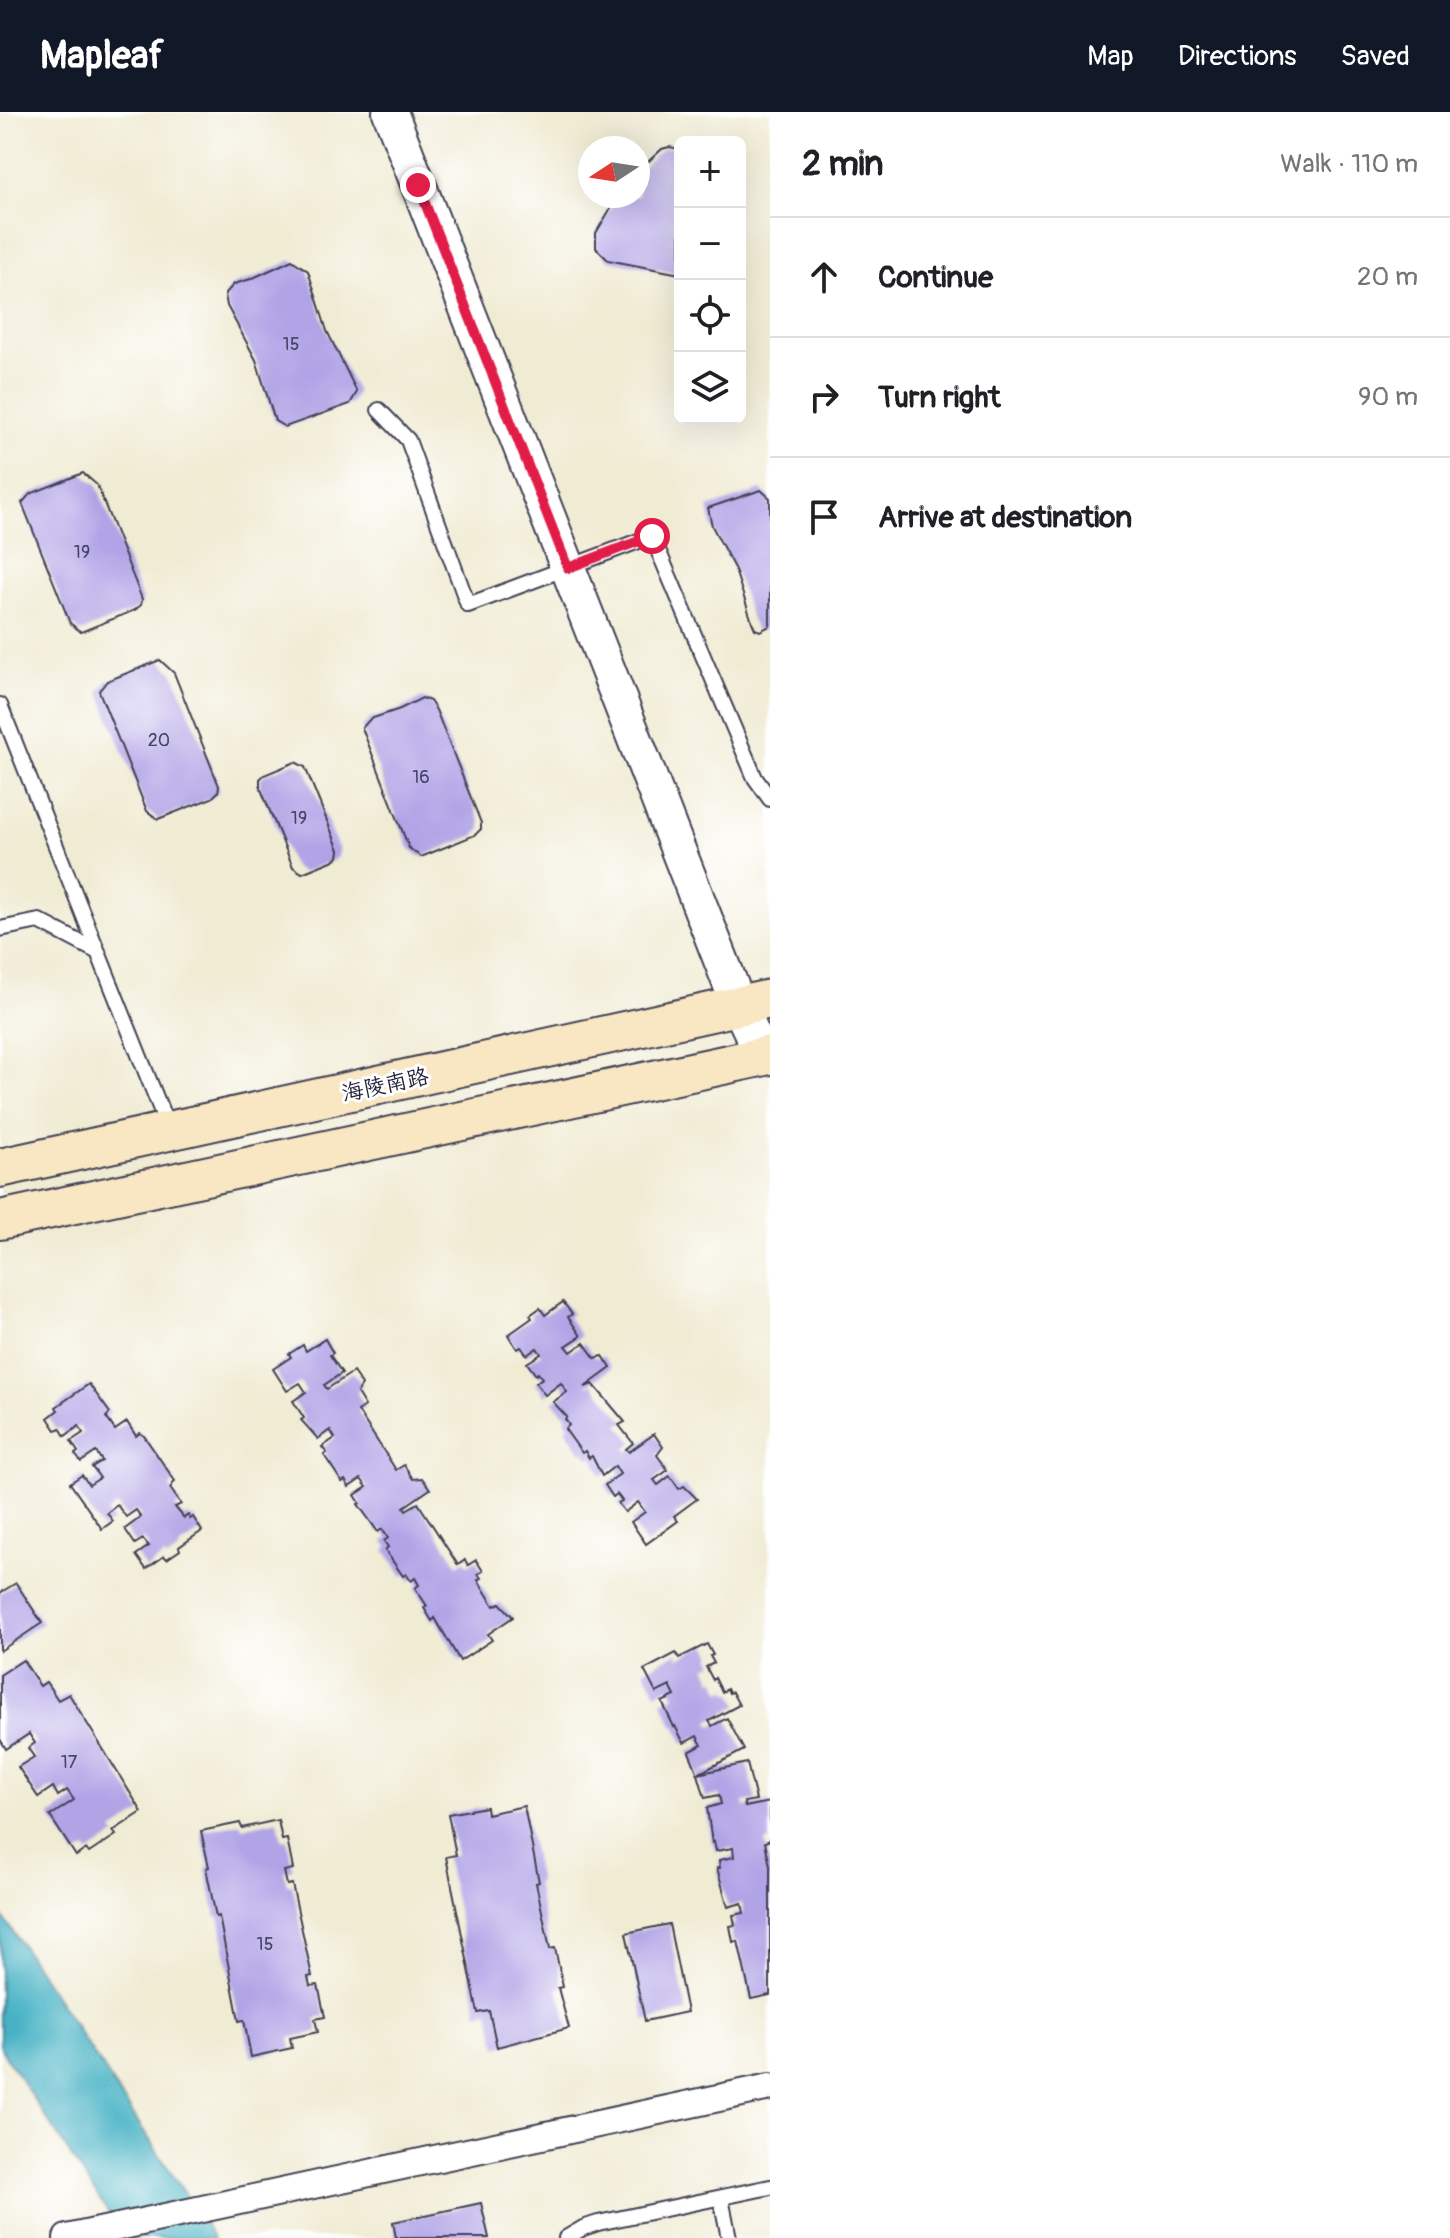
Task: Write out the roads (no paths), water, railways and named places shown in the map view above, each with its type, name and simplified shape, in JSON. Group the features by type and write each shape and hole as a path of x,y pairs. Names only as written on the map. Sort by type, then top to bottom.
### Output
{"main road":[{"name":"海陵南路","path":"0,1168 754,1003"},
{"path":"0,1220 766,1056"}],"street":[{"path":"390,112 568,568 754,1003 766,1056"},
{"path":"69,2238 770,2087"}],"lane":[{"path":"379,410 408,440 468,605 652,536 755,778 770,799"},
{"path":"0,705 170,1131"},
{"path":"0,929 39,921 98,952"},
{"path":"566,2238 598,2223 770,2187"},
{"path":"721,2198 729,2238"}],"water":[{"path":"0,1912 214,2238 125,2238 0,2048"}]}
